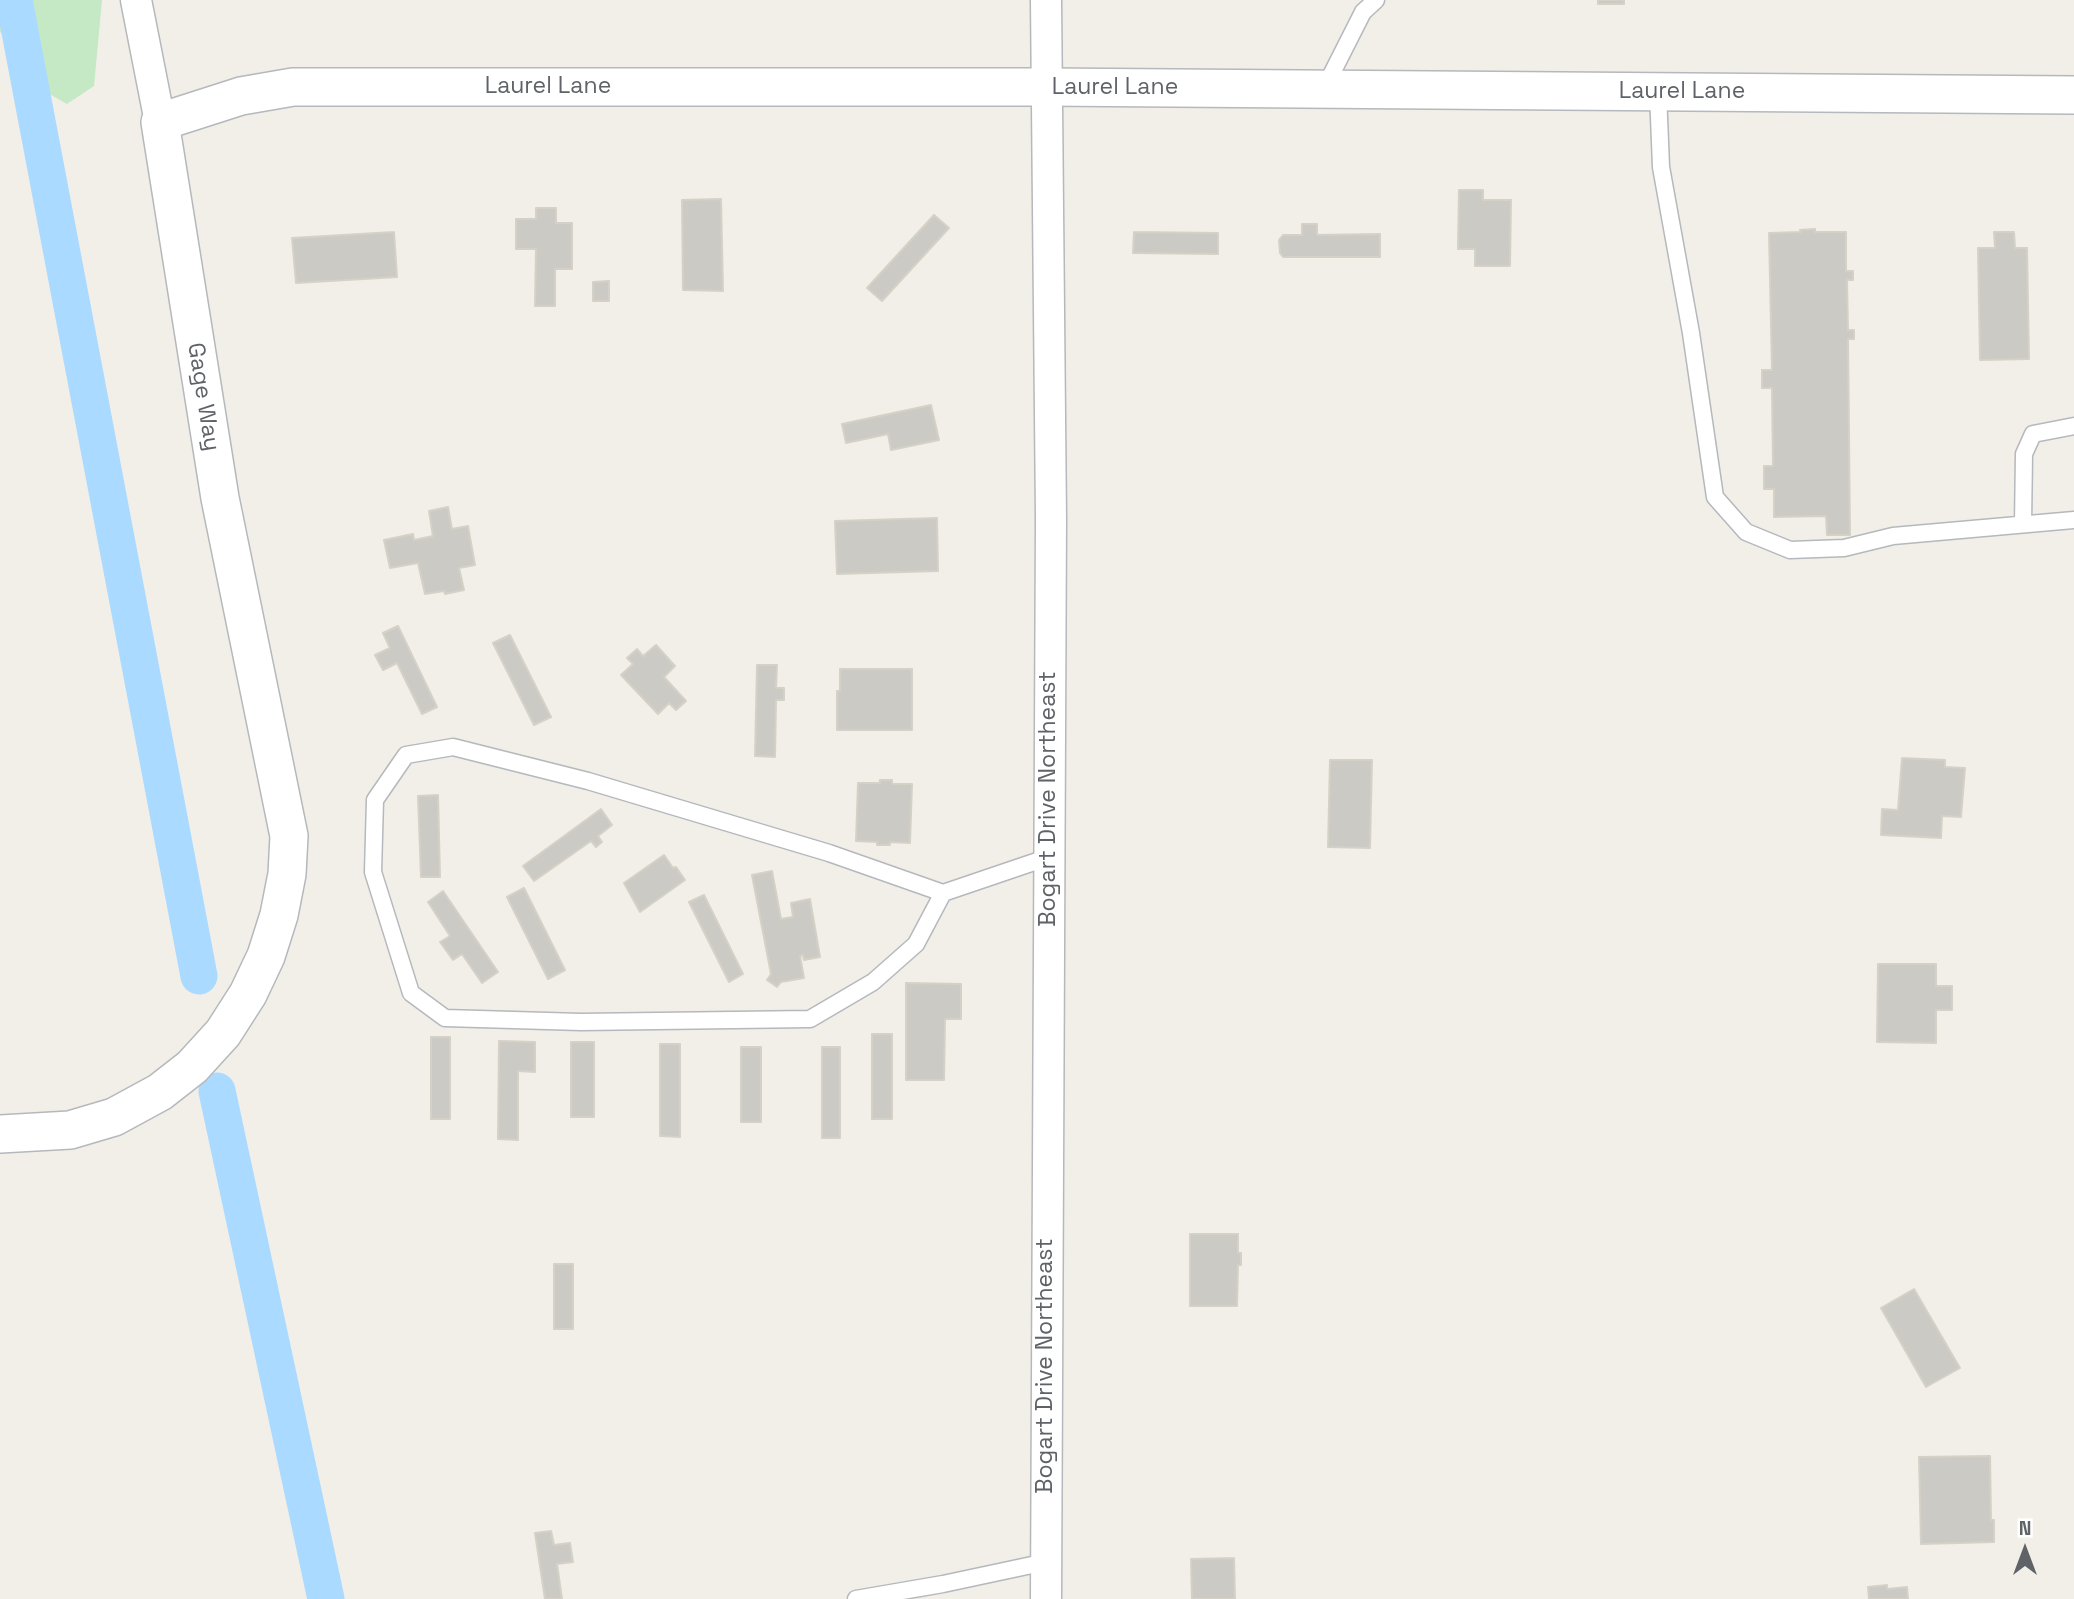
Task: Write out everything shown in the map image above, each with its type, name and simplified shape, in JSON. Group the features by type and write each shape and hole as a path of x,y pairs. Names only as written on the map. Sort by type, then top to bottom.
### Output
{"street":[{"name":"Gage Way","path":"0,1134 70,1130 114,1116 160,1092 192,1067 223,1033 248,994 266,956 279,915 287,874 289,836 220,498 160,122 136,0"},
{"name":"Bogart Drive Northeast","path":"1045,1599 1051,518 1046,0"},
{"name":"Laurel Lane","path":"160,122 241,96 293,87 1045,87 2074,95"}],"lane":[{"path":"1324,89 1363,12 1376,0"},
{"path":"1658,92 1661,167 1691,333 1715,497 1746,532 1790,550 1844,548 1893,536 2074,520"},
{"path":"2022,524 2024,454 2033,434 2074,426"},
{"path":"943,893 916,944 873,982 810,1020 581,1022 445,1018 411,993 373,872 375,800 406,755 453,747 628,793 828,853 943,893 1049,857"},
{"path":"856,1599 1045,1562"}],"green space":[{"path":"0,0 102,0 94,86 67,104 28,82 0,31"}],"building":[{"path":"1598,0 1624,0 1624,4 1598,4"},
{"path":"1459,190 1483,190 1483,200 1511,200 1510,266 1475,266 1475,249 1458,249"},
{"path":"721,199 723,291 683,290 682,200"},
{"path":"536,208 556,208 556,223 572,223 572,269 555,269 555,306 535,306 536,249 516,249 516,219 536,219"},
{"path":"934,215 949,228 882,301 867,288"},
{"path":"1302,224 1317,224 1317,235 1380,234 1380,257 1283,257 1279,240 1283,235 1302,235"},
{"path":"1815,229 1815,232 1846,232 1846,271 1853,271 1853,280 1847,280 1848,330 1854,330 1854,339 1848,339 1850,535 1827,535 1826,516 1774,517 1774,489 1764,489 1764,466 1773,466 1772,388 1762,388 1762,370 1772,370 1769,233"},
{"path":"394,232 397,277 296,283 292,238"},
{"path":"1134,232 1218,233 1218,254 1133,253"},
{"path":"1994,232 2014,232 2015,248 2027,248 2029,359 1980,360 1978,248 1995,248"},
{"path":"609,281 609,301 593,301 593,282"},
{"path":"931,405 939,440 891,450 888,434 846,443 842,424"},
{"path":"448,507 452,529 468,526 475,565 459,568 464,590 425,594 418,563 390,568 384,540 413,534 414,540 433,536 429,511"},
{"path":"937,518 938,571 837,574 835,521"},
{"path":"398,626 437,707 422,714 397,663 383,670 375,655 390,648 383,633"},
{"path":"510,635 551,717 534,725 493,643"},
{"path":"656,645 675,666 664,677 686,701 676,710 669,703 658,714 621,675 633,664 627,658 637,649 643,656"},
{"path":"757,665 777,665 776,688 784,688 784,700 776,700 775,757 755,756"},
{"path":"840,669 912,669 912,730 837,730"},
{"path":"1902,758 1945,760 1945,767 1965,768 1961,817 1942,816 1941,838 1881,835 1882,809 1898,810"},
{"path":"1330,760 1372,760 1370,848 1328,847"},
{"path":"880,780 892,780 892,784 912,784 910,843 890,842 890,845 877,845 877,842 856,841 858,783 880,783"},
{"path":"438,795 440,877 421,877 418,796"},
{"path":"601,809 612,825 598,836 602,842 596,847 591,841 534,881 523,866"},
{"path":"664,855 685,880 640,912 624,883"},
{"path":"772,871 781,919 793,917 791,903 810,899 820,957 804,960 803,955 800,956 804,978 781,982 777,987 767,980 771,974 752,875"},
{"path":"524,888 565,970 548,979 507,897"},
{"path":"443,891 498,972 482,983 462,954 453,960 440,942 450,936 428,902"},
{"path":"704,895 743,974 729,982 689,902"},
{"path":"1878,964 1936,964 1936,986 1952,986 1952,1010 1936,1010 1936,1043 1877,1042"},
{"path":"906,983 961,984 961,1019 945,1019 944,1080 906,1080"},
{"path":"872,1034 892,1034 892,1119 872,1119"},
{"path":"431,1037 450,1037 450,1119 431,1119"},
{"path":"499,1041 535,1042 535,1072 518,1071 518,1140 498,1139"},
{"path":"571,1042 594,1042 594,1117 571,1117"},
{"path":"660,1044 680,1044 680,1137 660,1136"},
{"path":"741,1047 761,1047 761,1122 741,1122"},
{"path":"822,1047 840,1047 840,1138 822,1138"},
{"path":"1190,1234 1238,1234 1241,1265 1238,1265 1237,1306 1190,1306"},
{"path":"554,1264 573,1264 573,1329 554,1329"},
{"path":"1914,1289 1960,1368 1926,1387 1881,1308"},
{"path":"1990,1456 1994,1542 1921,1544 1919,1457"},
{"path":"551,1531 554,1545 570,1543 573,1562 557,1564 562,1599 545,1599 535,1533"},
{"path":"1234,1558 1235,1599 1192,1599 1191,1559"},
{"path":"1887,1585 1887,1589 1907,1587 1908,1599 1869,1599 1868,1587"}],"waterway":[{"path":"14,0 199,976"},
{"path":"217,1091 326,1599"}]}
